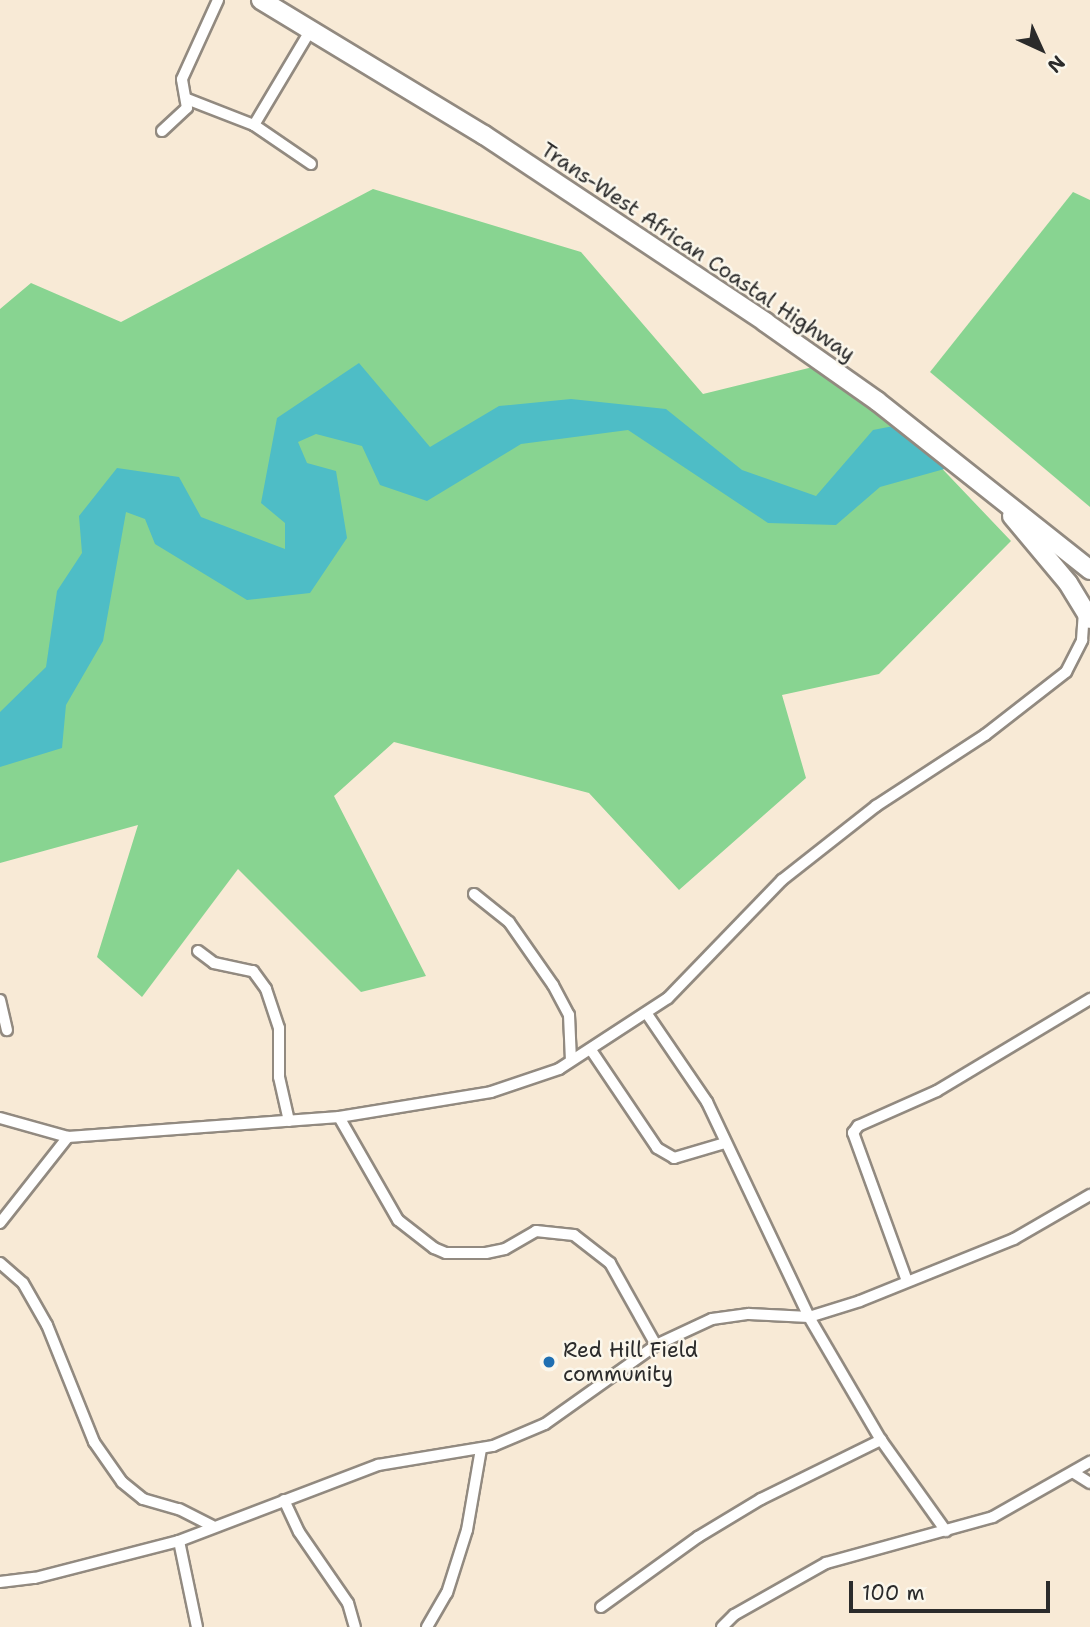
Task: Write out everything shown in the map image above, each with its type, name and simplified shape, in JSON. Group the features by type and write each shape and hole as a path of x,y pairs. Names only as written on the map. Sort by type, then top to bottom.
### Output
{"highway":[{"name":"Trans-West African Coastal Highway","path":"261,0 484,135 765,322 990,489 1090,570"},
{"path":"990,489 1087,614"}],"street":[{"path":"162,131 187,108 182,79 218,0"},
{"path":"254,125 310,31"},
{"path":"187,99 254,125 311,164"},
{"path":"0,1118 68,1137 339,1117 491,1092 559,1069 668,998 782,880 876,806 985,735 1066,672 1082,640 1087,614"},
{"path":"474,894 509,922 553,985 569,1015 571,1060"},
{"path":"198,951 214,963 253,971 267,989 279,1028 279,1077 289,1121"},
{"path":"907,1280 853,1133 858,1126 937,1091 1090,999"},
{"path":"0,1000 7,1030"},
{"path":"647,1014 707,1102 809,1317 881,1440 946,1531"},
{"path":"592,1050 657,1148 674,1158 725,1143"},
{"path":"339,1117 398,1220 435,1248 446,1253 486,1253 505,1249 536,1231 574,1235 610,1263 656,1345"},
{"path":"0,1223 68,1137"},
{"path":"0,1582 35,1578 179,1541 212,1526 378,1465 481,1449 545,1424 656,1345 712,1319 749,1314 809,1317 907,1280 956,1266 1014,1240 1090,1195"},
{"path":"0,1263 23,1283 47,1325 94,1442 122,1482 143,1499 179,1509 212,1526"},
{"path":"601,1607 698,1537 761,1499 881,1440"},
{"path":"427,1627 447,1593 467,1530 481,1449"},
{"path":"722,1627 734,1615 826,1563 993,1517 1090,1462"},
{"path":"1074,1473 1090,1483"},
{"path":"284,1500 348,1603 355,1627"},
{"path":"179,1541 197,1627"}],"green space":[{"path":"373,189 581,252 703,394 821,365 891,415 1011,541 879,674 782,695 806,778 679,890 589,793 394,742 334,796 426,976 361,992 238,869 142,997 97,957 138,825 0,863 0,309 31,283 121,322"},
{"path":"1073,192 1090,200 1090,507 930,372"}],"water":[{"path":"359,363 430,447 499,406 571,399 666,409 742,470 816,496 873,430 904,424 948,468 880,487 836,525 768,523 628,430 521,444 427,501 380,485 362,446 316,434 298,442 307,463 336,471 347,538 310,593 247,600 155,544 145,519 126,512 103,641 66,705 62,748 0,767 0,712 46,667 57,591 82,553 79,516 117,468 179,477 201,517 285,549 285,523 261,503 277,418"}],"place":[{"name":"Red Hill Field community","path":"549,1362"}]}
